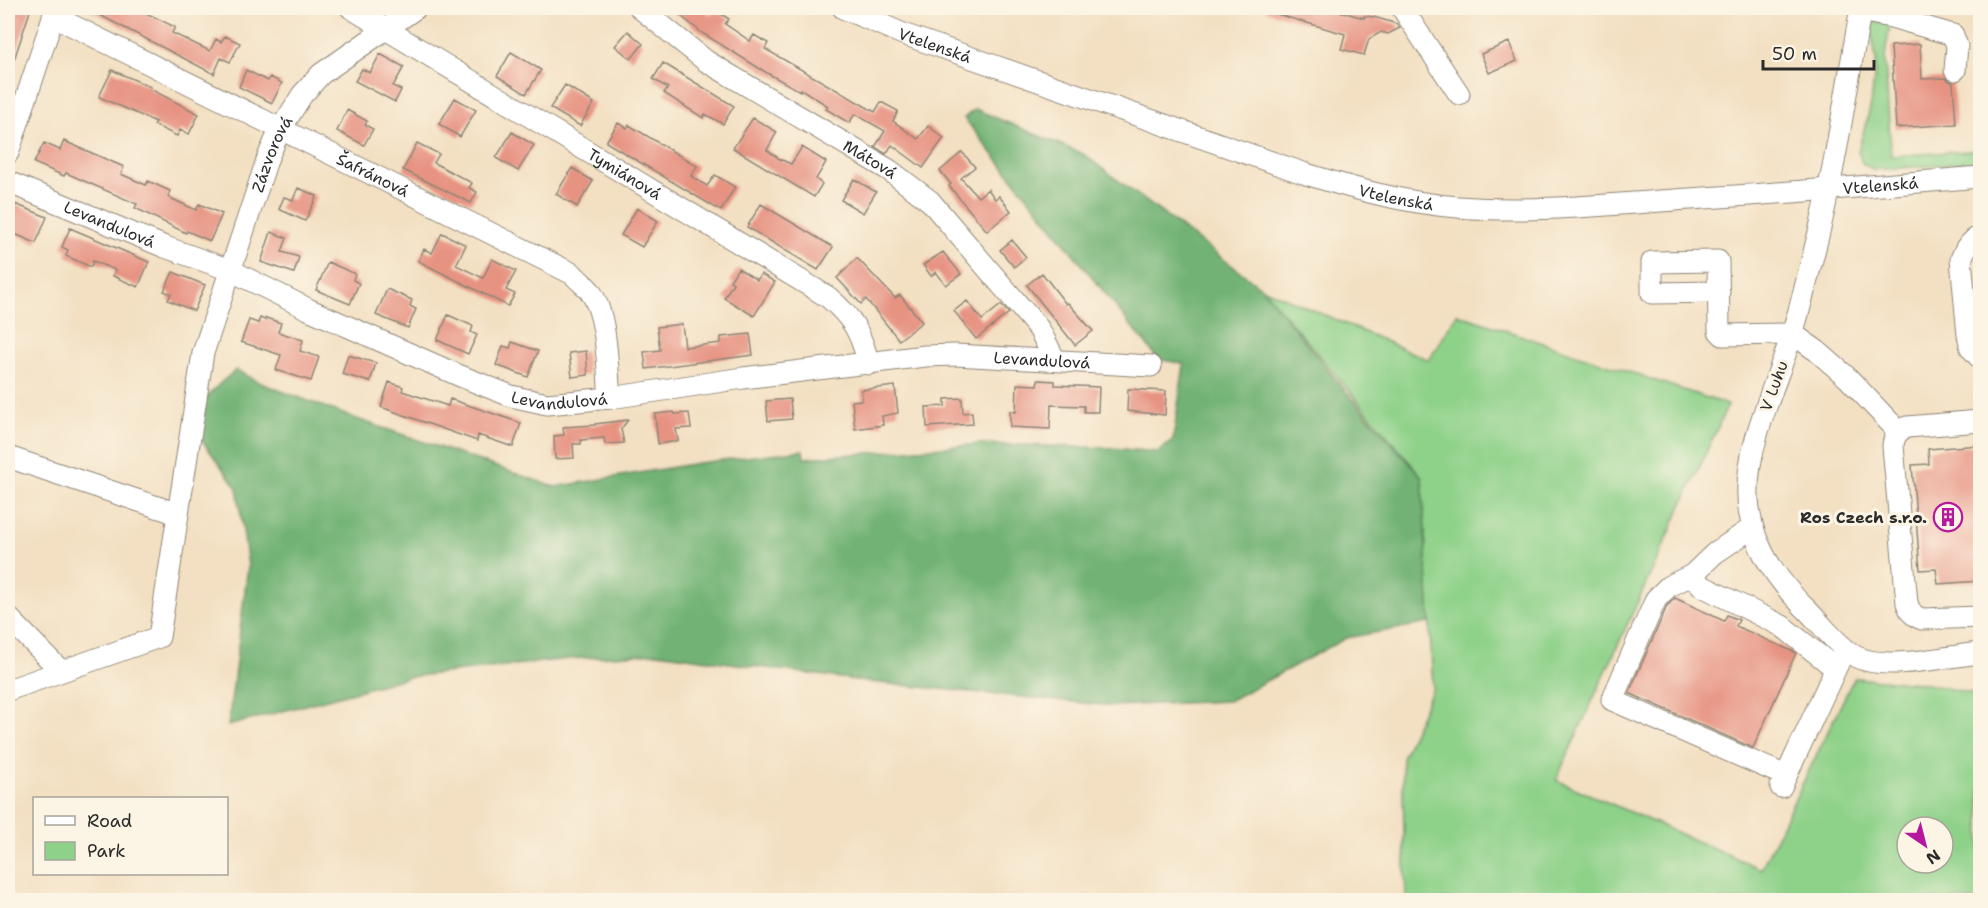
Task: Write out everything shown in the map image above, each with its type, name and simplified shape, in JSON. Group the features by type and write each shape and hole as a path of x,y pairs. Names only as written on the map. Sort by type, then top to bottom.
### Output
{"street":[{"name":"Tymiánová","path":"351,8 828,297 847,313 861,336 869,364"},
{"name":"Zázvorová","path":"61,671 159,638 203,353 268,157 280,130 302,95 321,74 384,28 416,8"},
{"name":"Mátová","path":"640,8 706,61 889,170 930,201 1039,329 1055,360"},
{"name":"Vtelenská","path":"843,8 903,34 1292,169 1346,186 1393,197 1456,207 1527,209 1980,177"},
{"path":"1402,8 1459,94"},
{"name":"V Luhu","path":"1860,9 1822,225 1793,334 1766,405 1752,453 1748,504 1752,528 1756,540 1792,595 1856,657 1876,663 1894,663 1980,653"},
{"path":"1860,9 1953,35 1957,46 1955,70"},
{"path":"8,153 55,12"},
{"name":"Šafránová","path":"55,12 280,130 573,274 590,291 598,309 604,336 610,398"},
{"name":"Levandulová","path":"8,182 165,247 230,270 308,309 511,396 547,404 610,398 743,378 925,356 956,355 1151,366"},
{"path":"1980,239 1975,239 1966,248 1961,259 1968,336 1971,348 1980,358"},
{"path":"1719,292 1719,331 1723,335 1793,334 1848,378 1898,431"},
{"path":"1980,421 1906,427 1898,431 1893,446 1909,610 1915,617 1922,619 1980,616"},
{"path":"8,458 178,514"},
{"path":"1752,528 1715,554 1692,575 1669,586 1656,599 1612,700 1783,782 1845,648"},
{"path":"1692,575 1701,586 1782,626 1835,668"},
{"path":"8,617 61,671 8,690"}],"green space":[{"path":"1873,21 1890,23 1885,59 1891,156 1980,150 1980,162 1874,170 1862,163 1858,151 1871,105 1876,60 1871,30"},
{"path":"975,109 1083,154 1262,288 1341,386 1422,477 1430,623 1346,638 1229,701 1114,706 869,682 657,653 568,659 409,677 228,726 248,566 237,488 195,431 200,411 208,396 236,370 263,384 354,418 555,487 698,463 803,450 804,458 982,444 1112,448 1158,452 1173,440 1184,364 1158,359 964,118"},
{"path":"1262,288 1429,360 1457,314 1728,405 1556,780 1761,869 1854,678 1922,683 1980,695 1980,900 1406,900 1402,758 1433,688 1422,477"}],"building":[{"path":"15,8 31,8 10,72 8,72 8,30"},
{"path":"86,8 136,8 175,27 172,33 210,51 216,39 221,42 225,36 240,43 230,62 221,58 214,74"},
{"path":"671,8 702,8 711,15 715,10 729,19 725,24 750,41 754,35 768,43 765,49 875,112 881,102 898,111 893,121 918,139 928,126 944,138 923,168 892,145 886,154 875,147 885,131 855,114 849,123 826,109 828,106 801,89 800,91 767,73 702,33"},
{"path":"1267,8 1306,8 1320,12 1321,8 1336,8 1335,10 1364,18 1364,16 1374,17 1397,24 1400,28 1388,34 1381,32 1369,39 1364,55 1341,49 1345,34 1266,11"},
{"path":"628,31 643,44 631,59 615,46"},
{"path":"1509,42 1517,61 1489,73 1481,54"},
{"path":"1920,44 1922,79 1945,78 1953,83 1956,124 1896,128 1891,46"},
{"path":"511,52 541,70 526,94 497,76"},
{"path":"380,54 404,67 393,86 401,90 395,102 355,81 362,69 370,73"},
{"path":"663,63 734,106 723,124 705,114 703,118 664,93 668,88 653,79"},
{"path":"112,70 151,87 150,89 199,114 189,134 180,130 177,136 154,125 156,122 99,97"},
{"path":"246,70 268,81 270,77 282,83 272,103 239,87"},
{"path":"565,85 594,103 580,126 550,108"},
{"path":"455,98 476,110 460,137 439,124"},
{"path":"347,110 367,121 365,125 373,129 364,145 337,131"},
{"path":"753,118 777,132 767,150 780,159 791,164 802,147 826,162 816,179 822,184 814,197 733,148"},
{"path":"618,123 627,128 629,125 697,166 691,176 707,186 715,175 735,187 721,211 606,142"},
{"path":"512,132 534,145 518,171 496,158"},
{"path":"64,141 124,167 121,174 146,185 148,181 170,191 168,197 196,210 199,204 222,214 210,241 187,231 186,233 135,208 137,204 66,173 64,176 34,163 44,143 60,150"},
{"path":"417,143 439,154 434,163 472,183 469,188 477,192 471,203 403,170"},
{"path":"962,152 975,167 961,178 978,197 988,189 995,199 999,196 1011,211 987,231 949,186 951,184 940,171"},
{"path":"572,168 593,181 577,207 556,194"},
{"path":"854,179 876,192 863,213 841,200"},
{"path":"298,188 317,196 305,221 279,209 284,197 293,200"},
{"path":"15,204 47,217 36,243 10,232 13,226 8,222"},
{"path":"761,204 833,247 818,270 747,227"},
{"path":"637,208 658,221 642,247 621,235"},
{"path":"70,228 149,262 138,287 113,276 115,270 93,261 91,267 66,256 68,250 62,247"},
{"path":"271,232 287,238 282,252 299,257 294,273 261,262"},
{"path":"442,233 466,245 456,265 483,278 492,259 516,271 506,290 515,294 508,306 418,261 424,249 432,253"},
{"path":"1012,240 1026,257 1014,267 1000,250"},
{"path":"943,252 961,274 946,285 936,272 931,276 923,265"},
{"path":"857,258 895,298 900,295 922,322 899,340 866,299 861,304 837,278"},
{"path":"328,262 355,274 353,280 359,283 350,304 316,290"},
{"path":"738,268 757,280 761,274 775,282 754,316 724,298 733,283 730,281"},
{"path":"173,272 205,285 194,311 168,300 171,294 164,291"},
{"path":"1042,273 1066,304 1068,303 1093,331 1075,345 1027,285"},
{"path":"387,289 412,300 410,306 416,309 408,328 376,315"},
{"path":"967,301 982,320 1001,305 1009,313 976,339 954,311"},
{"path":"448,315 473,326 471,332 477,335 468,354 437,340"},
{"path":"260,318 281,323 278,332 303,340 300,351 319,357 311,381 276,370 281,355 241,342 249,320 258,323"},
{"path":"682,324 685,347 721,343 721,337 750,334 753,355 646,369 644,352 660,350 657,327"},
{"path":"512,342 538,351 528,377 496,365 503,346 510,348"},
{"path":"586,351 588,375 572,377 569,353"},
{"path":"348,355 376,363 370,382 342,374"},
{"path":"1038,380 1055,381 1055,385 1099,387 1098,412 1084,412 1084,406 1051,405 1050,429 1010,427 1010,411 1016,412 1017,384 1037,385"},
{"path":"389,382 403,387 402,391 448,406 450,399 521,423 513,447 478,435 477,441 381,407"},
{"path":"895,386 898,413 882,416 883,425 855,429 852,401 862,400 861,390"},
{"path":"1128,389 1166,391 1165,415 1127,411"},
{"path":"962,398 963,413 972,412 973,424 927,427 926,407 945,406 945,399"},
{"path":"790,399 792,419 768,421 766,401"},
{"path":"674,412 675,414 689,413 691,428 676,429 678,441 658,444 655,414"},
{"path":"628,420 621,429 624,443 605,444 604,438 581,440 581,444 573,444 574,458 555,459 554,436 564,435 563,427"},
{"name":"Ros Czech s.r.o.","path":"1980,445 1980,581 1938,584 1936,569 1920,570 1912,465 1929,464 1928,449"},
{"path":"1675,598 1724,621 1727,615 1739,620 1736,626 1796,653 1753,748 1629,693 1667,606"}],"place":[{"name":"Ros Czech s.r.o.","path":"1948,517"}]}
